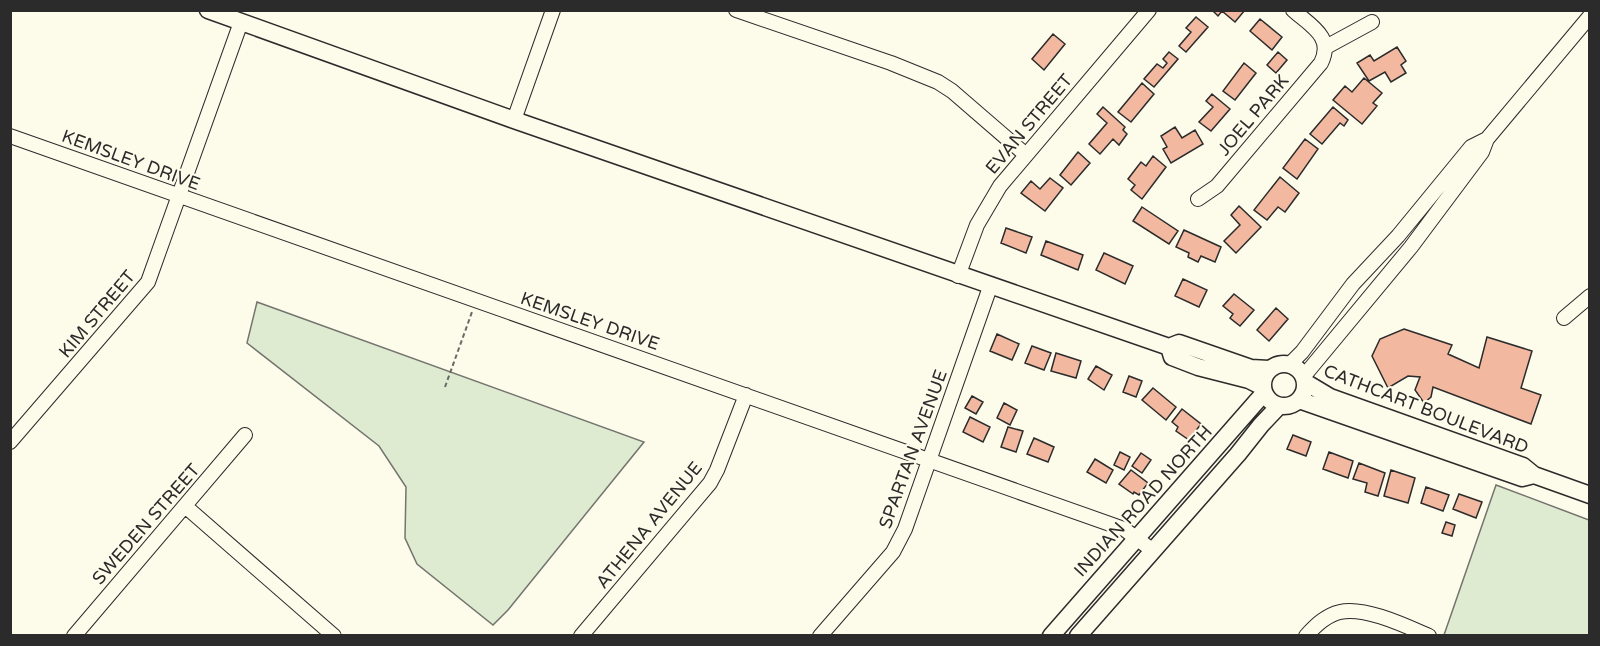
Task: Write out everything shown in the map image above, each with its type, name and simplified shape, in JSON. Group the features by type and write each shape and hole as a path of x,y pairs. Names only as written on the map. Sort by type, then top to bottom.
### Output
{"main road":[{"path":"208,10 958,276 1169,347 1179,343 1251,368 1269,369 1279,364 1290,364 1298,368 1305,379 1305,388 1299,400 1288,406 1279,406 1272,402 1263,390 1242,378 1204,369 1172,357 1169,347"},
{"name":"INDIAN ROAD NORTH","path":"1051,636 1263,390 1264,377 1269,369"},
{"name":"CATHCART BOULEVARD","path":"1305,379 1330,397 1523,466 1534,475"},
{"name":"CATHCART BOULEVARD","path":"1299,400 1522,478 1534,475"},
{"path":"1078,636 1279,406"},
{"path":"1534,475 1590,495"}],"street":[{"path":"514,120 553,10"},
{"path":"736,10 891,63 938,82 952,91 1026,155"},
{"path":"1293,10 1320,34 1326,47 1372,22"},
{"name":"EVAN STREET","path":"958,276 972,237 987,205 1000,186 1142,13"},
{"path":"1305,379 1429,225 1482,152 1487,139 1590,16"},
{"name":"KIM STREET","path":"10,442 143,290 159,257 241,22"},
{"name":"JOEL PARK","path":"1198,200 1217,186 1321,63 1326,47"},
{"name":"KEMSLEY DRIVE","path":"10,136 1124,529 1152,550"},
{"path":"1290,364 1302,352 1353,284 1398,236 1471,147 1487,139"},
{"name":"SPARTAN AVENUE","path":"820,636 892,552 904,529 990,287"},
{"path":"1564,318 1590,296"},
{"name":"ATHENA AVENUE","path":"581,636 710,483 746,395"},
{"name":"SWEDEN STREET","path":"74,636 245,435"},
{"path":"186,506 334,636"},
{"path":"1306,636 1330,615 1352,611 1366,612 1429,636"}],"path":[{"path":"445,387 476,301"}],"green space":[{"path":"257,302 644,442 508,610 493,625 417,564 405,538 406,487 379,446 247,343"},
{"path":"1496,485 1589,520 1589,635 1444,635"}],"building":[{"path":"1212,10 1245,10 1235,22 1222,11 1218,16"},
{"path":"1196,17 1208,27 1186,52 1179,46 1191,32 1186,28"},
{"path":"1260,19 1282,37 1272,50 1250,31"},
{"path":"1053,34 1065,44 1044,70 1032,59"},
{"path":"1397,47 1406,61 1401,65 1406,73 1391,82 1385,72 1369,81 1357,63 1370,55 1374,61"},
{"path":"1169,52 1178,59 1154,87 1144,79 1157,64 1163,68 1167,63 1163,59"},
{"path":"1278,52 1287,60 1276,73 1267,65"},
{"path":"1244,63 1256,73 1235,100 1223,91"},
{"path":"1364,78 1382,93 1373,103 1377,106 1362,124 1333,100 1345,86 1352,92"},
{"path":"1142,83 1154,94 1131,122 1118,112"},
{"path":"1212,94 1230,109 1211,131 1199,122 1213,107 1206,101"},
{"path":"1103,107 1125,127 1123,130 1127,134 1119,145 1113,139 1100,154 1089,144 1107,123 1097,114"},
{"path":"1333,107 1348,120 1344,126 1340,123 1322,144 1310,134"},
{"path":"1175,127 1182,138 1195,130 1203,144 1171,163 1163,149 1167,147 1161,136"},
{"path":"1305,139 1318,149 1297,179 1283,168"},
{"path":"1078,152 1090,163 1071,185 1060,175"},
{"path":"1153,156 1166,167 1142,199 1131,190 1135,185 1128,179 1141,162 1146,166"},
{"path":"1280,177 1299,193 1285,212 1278,207 1267,220 1254,210"},
{"path":"1050,178 1063,188 1045,211 1021,193 1031,181 1040,189"},
{"path":"1239,206 1261,227 1236,253 1224,241 1240,225 1231,215"},
{"path":"1142,207 1178,231 1169,244 1133,221"},
{"path":"1006,228 1032,237 1026,253 1001,243"},
{"path":"1184,230 1221,247 1215,262 1201,256 1198,262 1188,257 1189,253 1176,247"},
{"path":"1046,241 1083,255 1078,270 1041,255"},
{"path":"1104,253 1133,266 1125,284 1096,270"},
{"path":"1183,279 1207,290 1199,307 1175,296"},
{"path":"1234,294 1254,310 1240,326 1230,318 1233,314 1223,306"},
{"path":"1276,308 1288,319 1269,341 1257,330"},
{"path":"1404,329 1452,345 1448,354 1479,368 1487,337 1532,351 1521,388 1541,395 1531,424 1433,387 1431,397 1424,403 1415,390 1420,377 1408,376 1388,388 1372,356 1380,339"},
{"path":"997,334 1019,344 1012,360 990,351"},
{"path":"1032,346 1051,353 1044,370 1025,363"},
{"path":"1056,353 1081,361 1076,378 1051,371"},
{"path":"1096,366 1112,375 1104,390 1088,379"},
{"path":"1129,376 1142,381 1136,397 1123,392"},
{"path":"1153,388 1176,407 1166,420 1142,400"},
{"path":"972,396 983,402 976,414 965,408"},
{"path":"1004,403 1017,410 1010,425 997,418"},
{"path":"1182,409 1201,424 1189,440 1176,431 1178,427 1172,422"},
{"path":"970,417 990,427 983,442 963,432"},
{"path":"1008,427 1023,431 1016,452 1001,447"},
{"path":"1293,435 1311,442 1306,456 1287,449"},
{"path":"1034,438 1054,447 1048,462 1027,454"},
{"path":"1120,452 1130,457 1124,470 1114,465"},
{"path":"1329,452 1353,461 1348,478 1323,469"},
{"path":"1141,453 1151,460 1142,473 1132,466"},
{"path":"1095,459 1113,470 1106,483 1087,472"},
{"path":"1359,463 1385,473 1378,496 1365,492 1367,483 1353,479"},
{"path":"1131,470 1148,483 1139,495 1134,492 1133,494 1119,484"},
{"path":"1391,470 1415,478 1408,503 1384,496"},
{"path":"1426,487 1449,495 1443,511 1421,503"},
{"path":"1459,494 1482,502 1476,518 1453,509"},
{"path":"1446,522 1455,525 1452,536 1442,533"}]}
